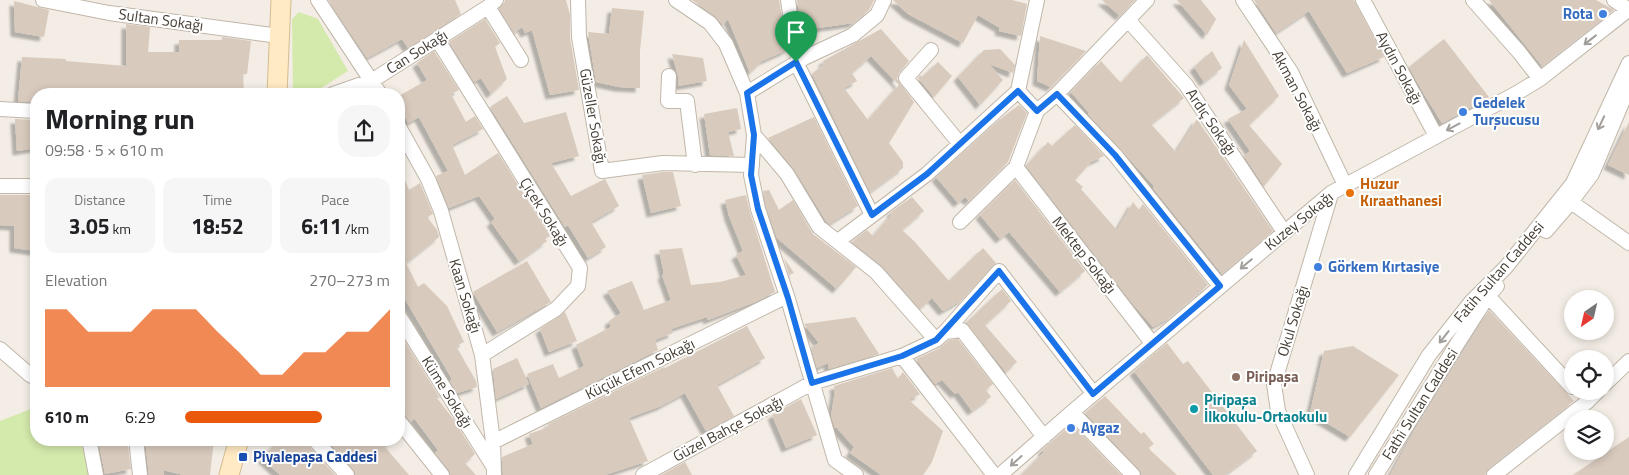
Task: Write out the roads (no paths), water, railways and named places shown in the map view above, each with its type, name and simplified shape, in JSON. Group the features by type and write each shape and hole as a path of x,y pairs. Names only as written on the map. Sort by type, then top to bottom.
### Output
{"street":[{"name":"Sultan Sokağı","path":"43,0 109,13 279,36"},
{"path":"277,88 281,0"},
{"path":"318,0 377,88"},
{"name":"Güzeller Sokağı","path":"578,0 580,37 602,171 663,163 752,165"},
{"path":"678,0 710,23 726,44 747,93 754,135 751,175 758,209 787,296 835,460 856,475"},
{"path":"788,0 800,60 872,215"},
{"path":"747,93 800,60 853,35 877,15 884,0"},
{"path":"838,241 927,174 1018,91 1037,0"},
{"path":"960,222 1016,167 1037,111 1057,94 1147,0"},
{"name":"Akman Sokağı","path":"1243,0 1291,72 1345,185"},
{"name":"Aydın Sokağı","path":"1363,0 1436,136"},
{"path":"1473,0 1540,78"},
{"path":"1614,0 1629,10"},
{"path":"492,4 521,60"},
{"name":"Can Sokağı","path":"350,88 373,80 492,4"},
{"name":"Kuzey Sokağı","path":"1000,475 1152,343 1331,193 1540,78 1629,10"},
{"name":"Ardıç Sokağı","path":"1128,20 1186,85 1284,232"},
{"name":"Çiçek Sokağı","path":"437,39 580,268 578,286 556,309 482,355"},
{"path":"931,50 906,78 960,144"},
{"name":"Fatih Sultan Caddesi","path":"1356,475 1430,355 1471,302 1506,267 1573,183 1629,63"},
{"path":"669,76 668,100 687,101 695,165"},
{"name":"Fathi Sultan Caddesi","path":"1376,475 1488,296 1571,202 1592,174 1629,86"},
{"path":"1018,91 1037,111"},
{"path":"1057,94 1115,155 1220,286"},
{"path":"0,109 30,111"},
{"path":"754,135 787,174 819,227 876,272 940,336"},
{"name":"Kaan Sokağı","path":"405,138 428,179 441,211 482,355 495,472"},
{"name":"Mektep Sokağı","path":"1016,167 1152,343"},
{"path":"0,186 30,186"},
{"name":"Okul Sokağı","path":"1307,475 1278,411 1274,384 1331,193"},
{"path":"1571,202 1629,243"},
{"path":"940,336 999,271 1093,394"},
{"name":"Küçük Efem Sokağı","path":"493,442 787,296"},
{"path":"1488,296 1564,378"},
{"name":"Küme Sokağı","path":"405,326 495,472"},
{"path":"940,336 962,330 1044,437"},
{"name":"Güzel Bahçe Sokağı","path":"643,475 812,383 902,356 940,336"},
{"path":"0,350 30,375"},
{"path":"902,356 994,475"},
{"path":"1614,375 1629,361"},
{"path":"1494,475 1586,402"},
{"path":"1072,412 1133,475"},
{"path":"405,429 442,475"},
{"path":"92,446 96,475"},
{"path":"137,446 140,475"},
{"path":"229,475 237,446"},
{"path":"320,446 347,475"}],"place":[{"name":"Rota","path":"1603,14"},
{"name":"Gedelek Turşucusu","path":"1463,112"},
{"name":"Huzur Kıraathanesi","path":"1350,193"},
{"name":"Görkem Kırtasiye","path":"1318,267"},
{"name":"Piripaşa","path":"1236,377"},
{"name":"Piripaşa İlkokulu-Ortaokulu","path":"1194,409"},
{"name":"Aygaz","path":"1071,428"},
{"name":"Piyalepaşa Caddesi","path":"243,457"}]}
